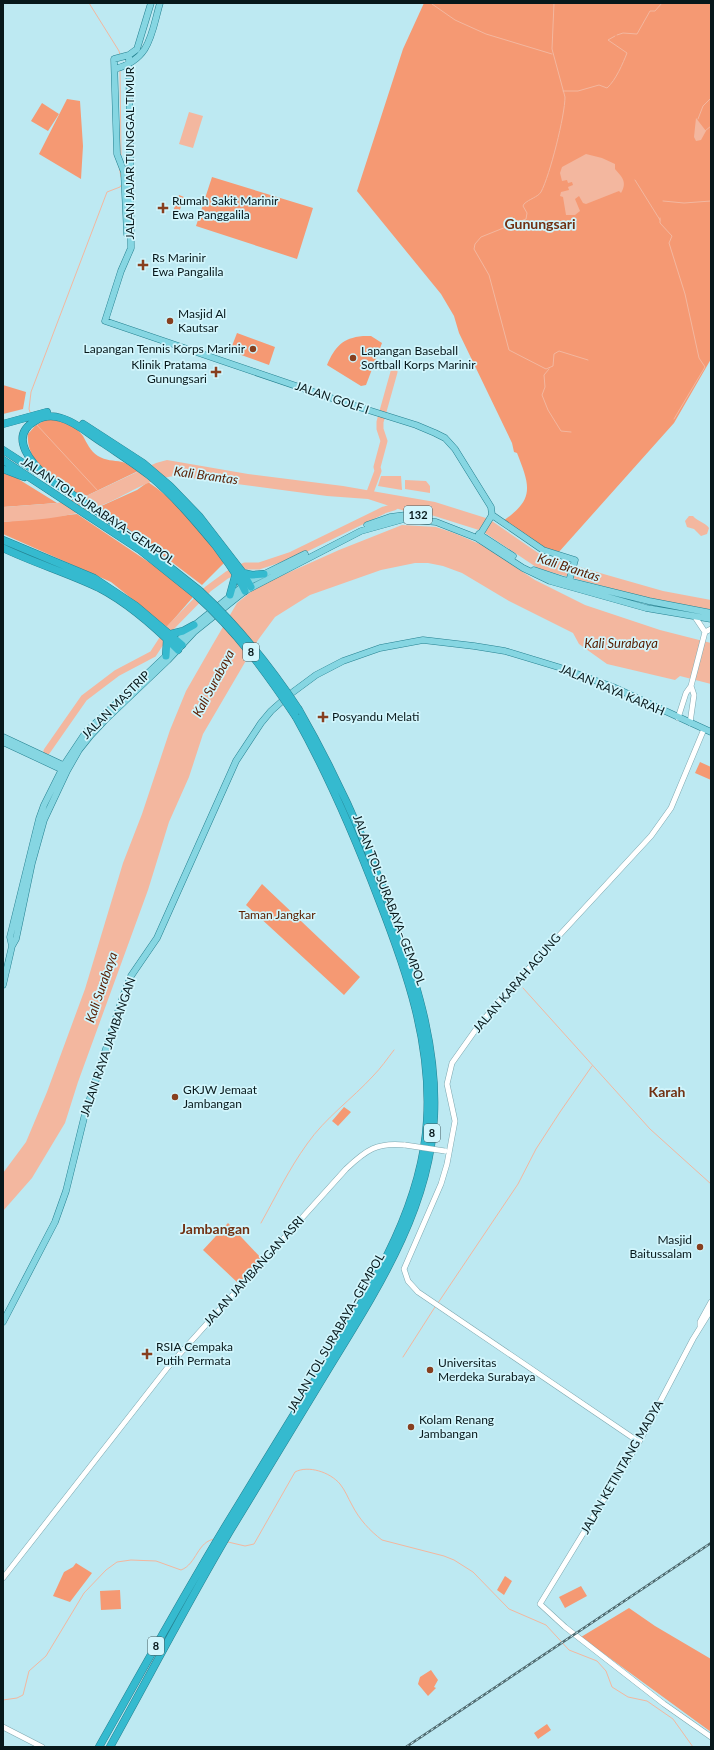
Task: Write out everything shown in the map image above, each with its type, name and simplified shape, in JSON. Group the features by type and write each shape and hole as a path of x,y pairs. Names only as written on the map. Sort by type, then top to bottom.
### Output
{"highway":[{"path":"3,424 29,420 51,411 67,415 140,464 199,516 239,572 247,586"},
{"path":"29,420 22,436 25,450 30,460 49,479"},
{"name":"JALAN TOL SURABAYA–GEMPOL","path":"3,450 49,479 58,490 103,525 140,550 224,613 276,675 332,770 358,826 387,897 417,987 432,1057 434,1090 433,1128 428,1157 408,1225 390,1264 364,1313 216,1548 99,1747"},
{"name":"JALAN TOL SURABAYA–GEMPOL","path":"3,460 49,489 58,490 109,518 198,593"},
{"path":"3,469 49,489"},
{"path":"3,540 94,578 113,589 178,645"},
{"path":"3,548 99,588 140,613"},
{"path":"239,572 252,575 264,574"},
{"path":"230,595 239,572"},
{"path":"167,634 183,631 194,625"},
{"path":"166,656 167,634"},
{"name":"JALAN TOL SURABAYA–GEMPOL","path":"110,1747 216,1548"}],"main road":[{"path":"128,56 139,46 151,3"},
{"path":"116,68 129,64 145,50 160,3"},
{"name":"JALAN JAJAR TUNGGAL TIMUR","path":"105,321 129,250 131,248 128,56 116,59 116,68 119,161 124,172 126,224 129,250"},
{"name":"JALAN GOLF I","path":"105,321 416,425 447,440 490,502 492,517"},
{"name":"132","path":"247,586 264,574 359,528 397,515 431,518 480,535 538,572 646,608 695,617 711,618"},
{"path":"480,535 492,517 543,550 575,560 569,582"},
{"name":"132","path":"247,586 361,531 392,521 409,518 430,521 480,535"},
{"name":"132","path":"569,582 649,601 711,613"},
{"name":"JALAN MASTRIP","path":"65,768 105,720 178,645 194,625 230,595 247,586"},
{"name":"JALAN MASTRIP","path":"3,986 12,946 10,937 39,819 44,805 86,732 178,645 247,586"},
{"path":"646,608 646,603 649,601"},
{"name":"JALAN RAYA KARAH","path":"228,777 244,748 261,723 279,703 300,686 325,670 361,654 380,648 417,641 482,647 505,651 558,667 613,688 711,732"},
{"path":"3,737 65,768"},
{"path":"3,742 34,752"},
{"name":"JALAN RAYA JAMBANGAN","path":"3,1322 55,1222 66,1191 85,1114 126,990 138,966 157,938 200,846 228,777"}],"street":[{"path":"692,610 711,618"},
{"path":"690,723 694,695 692,686 704,634 695,617"},
{"path":"704,634 711,629"},
{"path":"678,718 686,693 692,686"},
{"name":"JALAN KARAH AGUNG","path":"639,1442 412,1286 404,1273 404,1267 441,1184 455,1118 447,1084 452,1063 479,1025 506,993 651,836 671,808 704,730"},
{"name":"JALAN JAMBANGAN ASRI","path":"3,1578 168,1367 357,1158 376,1146 387,1143 447,1152"},
{"name":"JALAN KETINTANG MADYA","path":"700,1326 700,1322 711,1302"},
{"name":"JALAN KETINTANG MADYA","path":"711,1310 703,1324 700,1326 639,1442 540,1605 565,1627 664,1704 711,1737"},
{"path":"3,1727 42,1747"}],"green space":[{"path":"424,3 711,3 711,359 674,423 558,553 546,549 503,521 521,506 527,491 525,474 517,453 514,452 512,443 459,333 454,316 441,294 357,191 403,49"},
{"path":"67,99 80,101 83,146 81,179 39,154"},
{"path":"42,103 59,114 48,131 31,121"},
{"path":"212,177 313,208 297,259 196,226"},
{"path":"179,195 184,197 178,216 172,214"},
{"name":"Lapangan Tennis Korps Marinir","path":"237,333 275,347 269,365 230,351"},
{"name":"Lapangan Baseball Softball Korps Marinir","path":"363,336 371,336 382,343 366,385 361,386 327,365 336,348 340,344 344,341"},
{"path":"3,385 26,392 23,409 3,414"},
{"path":"47,419 62,422 76,429 80,432 95,454 101,458 124,463 138,471 82,498 46,472 32,455 28,434 35,426"},
{"path":"3,473 15,477 57,503 3,507"},
{"path":"148,482 180,509 224,563 202,585 99,507 137,490"},
{"path":"77,514 165,573 193,597 167,627 111,582 3,534 3,522"},
{"path":"700,762 711,767 711,780 695,773"},
{"name":"Taman Jangkar","path":"262,884 360,977 344,995 246,905"},
{"path":"344,1107 351,1112 338,1126 332,1121"},
{"path":"228,1223 262,1259 239,1284 203,1250"},
{"path":"76,1563 92,1573 70,1602 53,1596 64,1572 73,1567"},
{"path":"505,1576 512,1581 504,1595 497,1590"},
{"path":"581,1586 587,1596 565,1608 559,1597"},
{"path":"120,1590 121,1609 101,1610 100,1591"},
{"path":"629,1608 655,1626 711,1659 711,1732 581,1637"},
{"path":"431,1670 438,1680 434,1687 436,1688 428,1696 418,1684 420,1677"},
{"path":"547,1724 551,1730 538,1739 534,1733"}],"water":[{"path":"189,112 203,116 193,148 179,144"},
{"path":"696,118 706,131 701,140 696,141 694,137"},
{"path":"586,154 602,158 615,164 615,169 623,180 624,186 621,193 619,191 586,204 583,203 579,196 575,199 580,211 575,215 566,215 563,197 560,196 561,192 569,190 568,187 573,185 572,182 568,183 567,180 562,181 560,173 562,167"},
{"path":"167,460 248,474 343,486 435,502 489,519 544,557 663,591 711,600 711,610 647,598 539,569 482,531 428,514 411,513 368,499 327,496 176,476 156,480 110,502 88,510 64,516 3,522 3,507 57,503 82,498 156,463"},
{"path":"381,476 401,476 402,490 378,486"},
{"path":"405,480 426,481 430,486 430,493 405,489"},
{"path":"689,516 693,516 709,528 707,534 701,536 694,529 687,527 685,521"},
{"name":"Kali Surabaya","path":"402,525 436,527 454,533 482,545 535,580 585,605 660,630 711,643 711,684 680,676 675,680 607,664 579,644 573,633 509,601 462,573 443,566 428,563 415,563 381,570 310,595 275,617 258,640 203,734 189,777 169,822 148,890 78,1082 65,1123 32,1178 3,1211 3,1173 26,1142 47,1092 85,989 123,863 142,814 170,730 186,691 213,644 237,603 252,591 272,580 339,550"}],"waterway":[{"path":"89,3 120,55"},
{"path":"554,3 552,49 565,97 560,130 549,173 541,192 524,204 523,206 527,213 526,219 481,237 475,244 474,249 489,275 509,350 546,369 553,366 554,354 559,351 588,360"},
{"path":"617,35 623,33 637,34 650,11 655,11 662,3"},
{"path":"432,4 455,20 486,34 552,54"},
{"path":"563,91 578,91 599,85 607,88 610,85 619,71 627,53 608,40 615,36"},
{"path":"120,70 121,155"},
{"path":"698,119 703,106 711,98"},
{"path":"705,131 711,126"},
{"path":"118,161 121,177"},
{"path":"635,180 660,220"},
{"path":"30,412 31,392 107,192 120,187 122,184"},
{"path":"663,201 684,203 711,201"},
{"path":"660,218 660,223 672,236 669,243 685,294 699,358 705,367 674,419"},
{"path":"549,369 544,375 545,387 542,395 548,410 561,431 571,432"},
{"name":"Kali Brantas","path":"369,495 378,471 377,467 384,441 380,429 380,422 394,372"},
{"path":"36,424 98,491"},
{"path":"47,751 84,698 117,673 153,654 170,628 208,589 227,575 245,566 259,566 292,555 384,510 394,507 401,502"},
{"path":"523,988 650,1129 711,1184"},
{"path":"261,1223 294,1163 307,1144 330,1117 376,1073 394,1050"},
{"path":"438,1303 518,1184 536,1149 592,1066"},
{"path":"403,1357 435,1307"},
{"path":"228,1542 245,1546 254,1544 295,1472 306,1469 325,1473 340,1484 361,1520 382,1540 444,1556 454,1560 473,1572 509,1609 546,1625 569,1650 597,1661 606,1671 612,1687 628,1697 647,1701 673,1719 693,1747"},
{"path":"3,1700 17,1698 23,1695 29,1671 46,1656 84,1593 106,1570 117,1562 131,1560 156,1561 181,1570 191,1563 204,1544 215,1539"}],"railway":[{"path":"406,1747 711,1543"}],"place":[{"name":"Rumah Sakit Marinir Ewa Panggalila","path":"163,208"},
{"name":"Rs Marinir Ewa Pangalila","path":"143,265"},
{"name":"Masjid Al Kautsar","path":"170,321"},
{"name":"Lapangan Tennis Korps Marinir","path":"253,349"},
{"name":"Lapangan Baseball Softball Korps Marinir","path":"353,358"},
{"name":"Klinik Pratama Gunungsari","path":"216,372"},
{"name":"Posyandu Melati","path":"323,717"},
{"name":"GKJW Jemaat Jambangan","path":"175,1097"},
{"name":"Masjid Baitussalam","path":"700,1247"},
{"name":"RSIA Cempaka Putih Permata","path":"147,1354"},
{"name":"Universitas Merdeka Surabaya","path":"430,1370"},
{"name":"Kolam Renang Jambangan","path":"411,1427"}],"district":[{"name":"Gunungsari","path":"540,224"},
{"name":"Karah","path":"667,1092"},
{"name":"Jambangan","path":"215,1229"}]}
